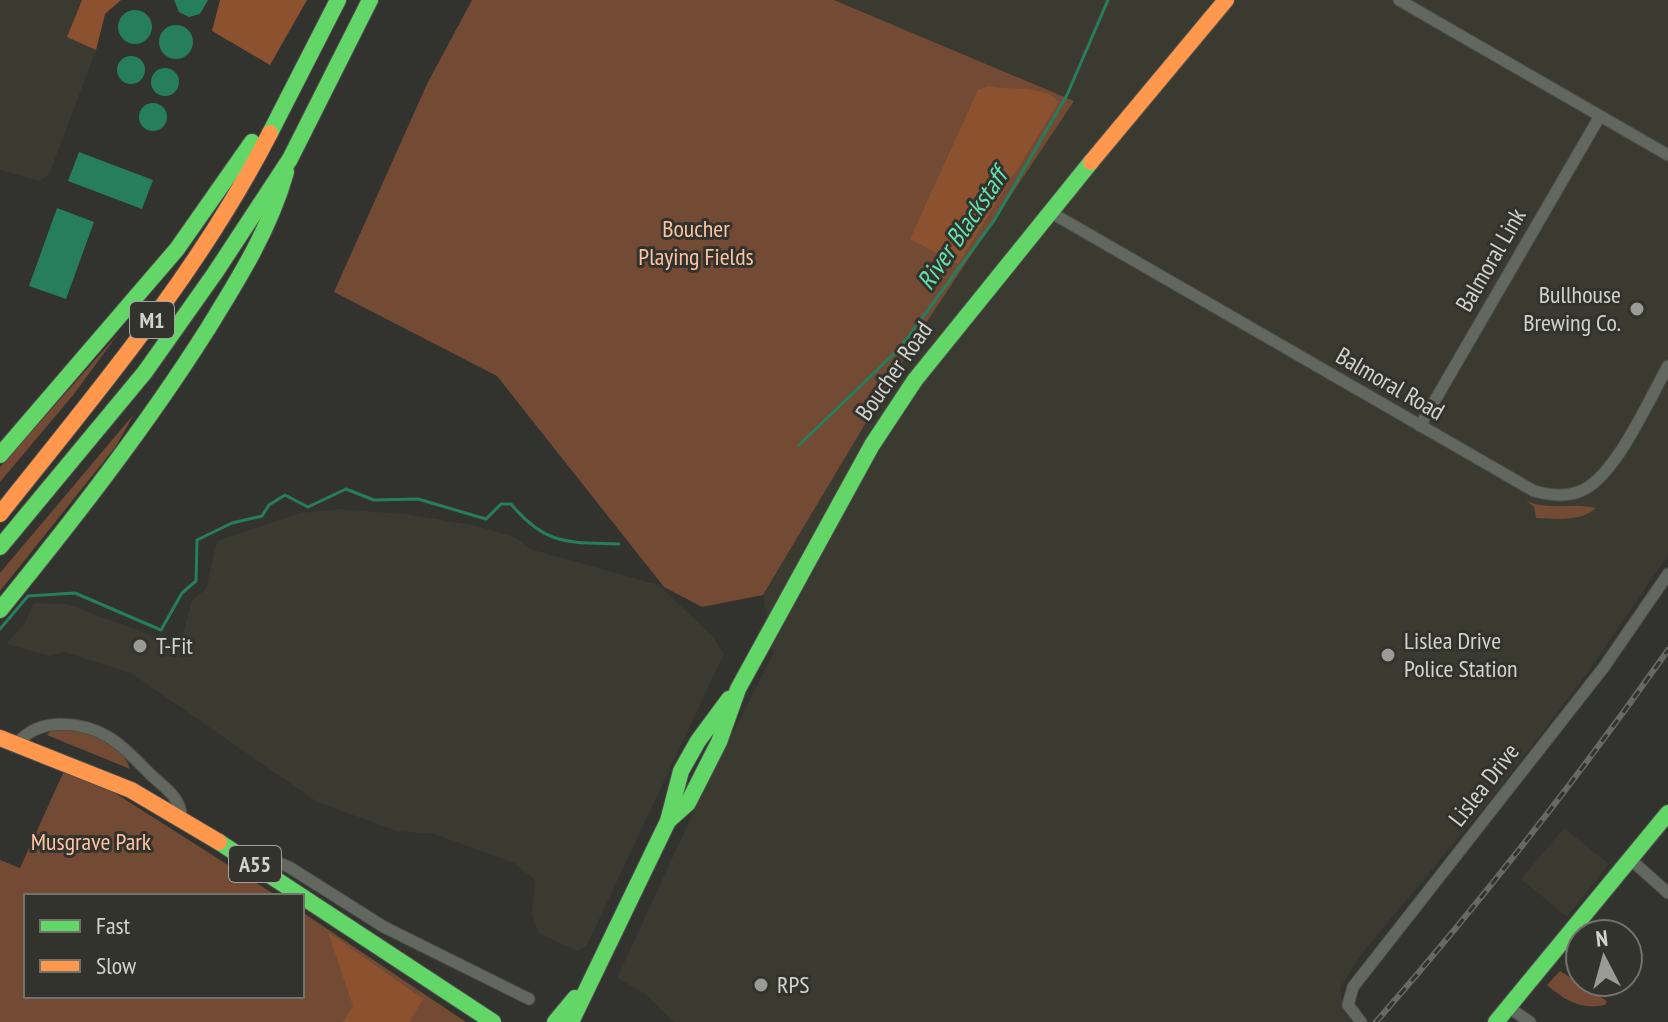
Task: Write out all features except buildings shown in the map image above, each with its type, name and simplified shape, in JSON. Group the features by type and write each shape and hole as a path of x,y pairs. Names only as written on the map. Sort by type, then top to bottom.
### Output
{"main road":[{"name":"M1","path":"0,514 136,344 187,270 252,168 338,0"},
{"name":"M1","path":"0,547 145,372 290,159 370,0"},
{"name":"Boucher Road","path":"555,1022 568,1015 602,956 668,821 688,803 719,742 738,689 872,445 955,327 1226,0"},
{"name":"M1","path":"0,455 135,301 177,249 248,147 280,110"},
{"name":"M1","path":"0,610 122,457 204,335 278,208 290,159"},
{"name":"A55","path":"0,738 131,790 181,817 300,894"},
{"path":"1496,1022 1668,813"},
{"name":"A55","path":"304,896 488,1019"},
{"path":"583,1022 602,956"},
{"path":"540,1022 568,1015"},
{"path":"488,1019 506,1022"}],"street":[{"path":"1399,0 1668,155"},
{"name":"Balmoral Link","path":"1420,426 1600,116"},
{"name":"Balmoral Road","path":"1050,212 1534,491 1550,495 1579,492 1605,472 1668,366"},
{"name":"Lislea Drive","path":"1361,1022 1348,1005 1353,987 1604,667 1668,574"},
{"path":"17,744 25,733 37,728 56,724 83,726 112,739 139,764 177,800 181,817"},
{"path":"131,790 139,764"},
{"path":"245,858 272,860 289,867 415,944 529,999"},
{"path":"1630,859 1668,893"},
{"path":"399,958 415,944"},
{"path":"1508,1007 1530,1022"}],"shaded area":[{"path":"0,0 82,0 67,37 96,50 49,175 39,181 0,170"},
{"path":"82,0 121,0 105,14 96,50 67,37"},
{"path":"174,0 208,0 200,14 189,17 179,12"},
{"path":"220,0 307,0 270,65 212,31"},
{"path":"834,0 1668,0 1668,555 1586,675 1499,789 1363,952 1340,988 1344,1011 1352,1022 674,1022 644,993 617,978 704,789 773,654 763,595 922,329 1074,101"},
{"path":"135,10 147,15 152,27 147,39 135,44 123,39 118,27 123,15"},
{"path":"176,25 188,30 193,42 188,54 176,59 164,54 159,42 164,30"},
{"path":"131,56 141,60 145,70 141,80 131,84 121,80 117,70 121,60"},
{"path":"165,68 175,72 179,82 175,92 165,96 155,92 151,82 155,72"},
{"path":"988,86 1035,90 1059,102 958,264 910,239 978,90"},
{"path":"153,103 163,107 167,117 163,127 153,131 143,127 139,117 143,107"},
{"path":"79,152 153,180 142,209 68,181"},
{"path":"57,208 94,222 66,299 29,286"},
{"path":"338,509 404,514 473,525 515,537 530,549 659,585 713,637 724,654 587,945 577,951 539,933 532,915 535,880 514,863 434,834 397,831 317,802 131,673 64,652 50,656 6,644 24,624 34,603 67,604 180,646 192,600 206,589 217,541 300,513"},
{"path":"1564,828 1609,864 1567,917 1521,879"},
{"path":"328,932 423,999 409,1022 343,1022 353,1006"}],"green space":[{"name":"Boucher Playing Fields","path":"472,0 834,0 1074,101 922,329 763,595 702,607 664,587 497,376 334,292 427,84"},
{"path":"118,334 74,394 0,482 0,467"},
{"path":"134,414 116,446 0,591 0,573"},
{"path":"1526,501 1596,508 1575,518 1536,518 1534,507"},
{"path":"64,729 103,739 120,751 130,769 47,735 51,730"},
{"name":"Musgrave Park","path":"64,771 107,788 274,894 24,894 24,998 304,998 304,913 466,1022 0,1022 0,860 20,868"},
{"path":"1560,971 1564,974 1564,998 1554,991 1547,985"},
{"path":"1564,998 1602,998 1607,1001 1605,1005 1596,1006"}],"waterway":[{"name":"River Blackstaff","path":"799,445 900,348 995,219 1067,95 1108,0"},
{"name":"River Blackstaff","path":"0,629 28,596 75,593 161,630 182,593 196,581 197,540 232,523 262,516 269,505 285,495 308,507 346,489 374,500 418,499 486,519 501,504 511,504 535,528 547,535 572,542 619,544"}],"railway":[{"path":"1376,1022 1527,840 1668,650"}],"traffic: fast":[{"path":"270,133 338,0"},
{"path":"0,547 145,372 215,273 290,159 370,0"},
{"path":"0,455 177,249 252,142"},
{"path":"668,821 688,803 719,742 738,689 872,445 915,380 1091,162"},
{"path":"0,610 108,473 219,311 252,254 286,172"},
{"path":"571,1022 668,821 681,771 698,741 729,699"},
{"path":"1496,1022 1668,813"},
{"path":"219,842 298,894"},
{"path":"304,898 493,1022"},
{"path":"555,1022 575,998"}],"traffic: slow":[{"path":"1091,162 1226,0"},
{"path":"0,514 145,330 212,234 270,133"},
{"path":"0,738 131,790 219,842"}],"place":[{"name":"Bullhouse Brewing Co.","path":"1637,309"},
{"name":"T-Fit","path":"140,646"},
{"name":"Lislea Drive Police Station","path":"1388,655"},
{"name":"RPS","path":"761,985"}]}
